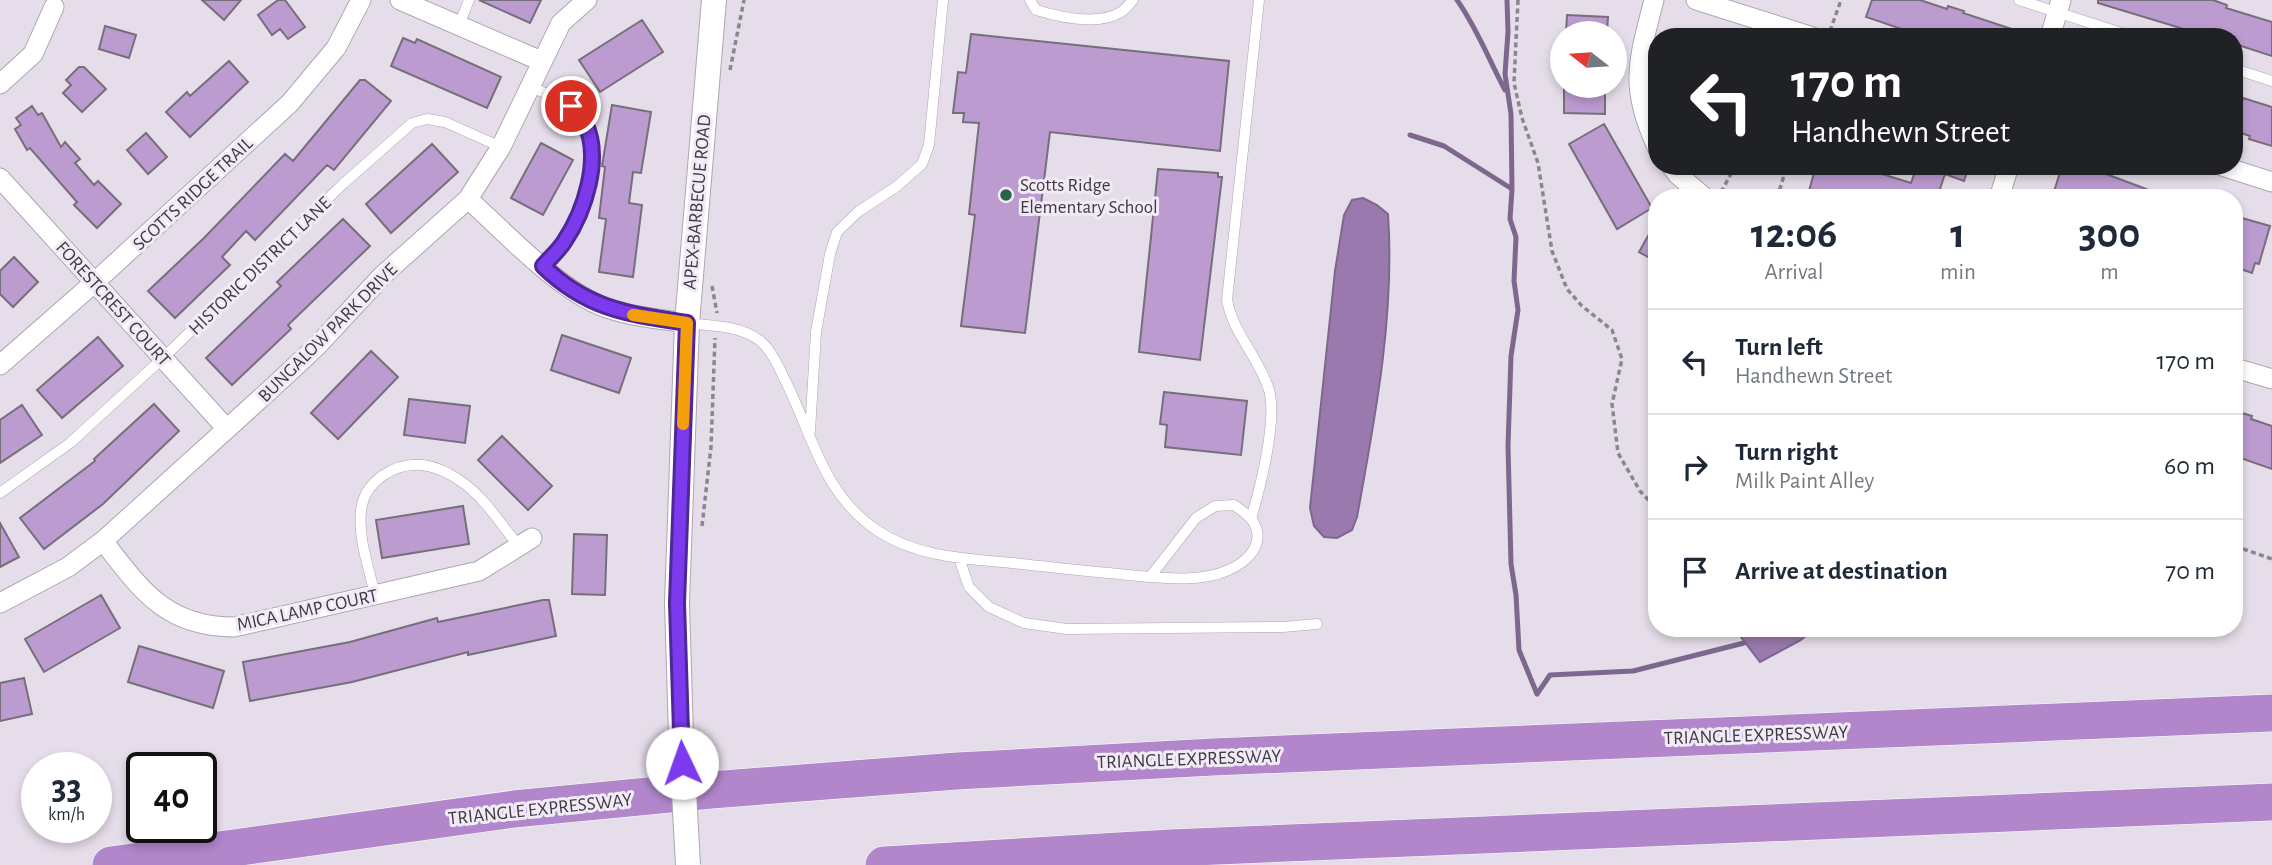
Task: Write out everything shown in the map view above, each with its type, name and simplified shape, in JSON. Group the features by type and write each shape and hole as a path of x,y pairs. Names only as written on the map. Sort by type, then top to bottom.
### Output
{"highway":[{"name":"TRIANGLE EXPRESSWAY","path":"111,865 514,809 711,790 971,770 1186,758 2272,713"},
{"path":"884,865 1170,848 2272,803"}],"street":[{"name":"SCOTTS RIDGE TRAIL","path":"0,365 290,103 336,48 361,0"},
{"path":"400,0 541,61"},
{"name":"BUNGALOW PARK DRIVE","path":"0,603 68,567 103,541 317,346 404,256 468,199 501,147 561,23 587,0"},
{"name":"APEX-BARBECUE ROAD","path":"688,865 677,603 687,323 714,0"},
{"path":"1648,127 1639,92 1638,62 1654,0"},
{"path":"1696,0 1785,28"},
{"path":"2053,28 2059,6"},
{"path":"0,84 33,54 54,8"},
{"path":"2243,173 2272,182"},
{"path":"1678,175 1694,189"},
{"name":"FORESTCREST COURT","path":"0,178 227,429"},
{"path":"468,199 558,281 582,297 605,308 629,314 687,323"},
{"path":"2243,370 2272,379"},
{"name":"MICA LAMP COURT","path":"103,541 143,592 156,603 190,620 222,627 247,625 479,571 526,542"}],"lane":[{"path":"459,25 469,0"},
{"path":"810,435 816,332 830,254 837,232 844,225 859,211 896,187 922,164 929,145 943,0"},
{"path":"1030,0 1035,10 1057,17 1091,20 1120,13 1133,0"},
{"path":"1251,519 1266,453 1270,413 1269,388 1248,346 1230,319 1227,300 1259,0"},
{"path":"2019,0 2059,6 2112,28"},
{"path":"2243,72 2272,81"},
{"path":"529,86 571,106 584,121 590,137 592,157 586,191 577,217 564,242 543,266"},
{"name":"HISTORIC DISTRICT LANE","path":"0,493 70,443 412,123 427,119 445,122 501,147"},
{"path":"687,323 738,329 760,341 774,357 827,477 858,517 880,533 912,548 959,558 1150,577 1180,579 1211,576 1235,569 1254,551 1258,537 1254,522 1234,505 1215,506 1196,518 1150,577"},
{"path":"376,595 363,545 361,508 365,496 377,479 406,466 436,468 465,484 526,542"},
{"path":"959,558 969,587 989,607 1024,623 1067,629 1317,624"}],"path":[{"path":"1518,0 1514,83 1522,118 1538,163 1548,210 1552,251 1567,289 1582,306 1612,330 1622,359 1612,404 1618,453 1640,491 1648,499"},
{"path":"1832,28 1841,0"},
{"path":"701,533 711,447 714,351"},
{"path":"2243,549 2272,559"}],"shaded area":[{"path":"1363,198 1388,214 1389,290 1382,366 1357,517 1352,530 1337,538 1324,537 1314,526 1310,508 1335,271 1344,215 1352,200"},
{"path":"1741,637 1804,637 1801,640 1760,662"}],"building":[{"path":"202,0 241,0 224,20"},
{"path":"278,0 285,0 305,27 288,39 280,29 272,35 258,15"},
{"path":"479,0 541,0 530,23"},
{"path":"1872,0 1920,0 1947,9 1948,6 1964,11 1963,13 2009,28 1898,28 1866,17"},
{"path":"2098,0 2213,0 2227,5 2226,8 2272,22 2272,56 2243,47 2243,28 2180,28 2098,3"},
{"path":"1567,15 1608,17 1608,21 1567,21"},
{"path":"642,20 663,52 600,92 579,60"},
{"path":"105,26 136,35 129,58 99,49"},
{"name":"Scotts Ridge Elementary School","path":"971,34 1229,61 1220,151 1050,132 1025,333 961,326 975,215 969,214 979,123 963,122 964,113 953,113 958,72 966,73"},
{"path":"403,38 415,43 417,39 501,77 487,108 391,66"},
{"path":"229,61 248,82 190,137 166,112 187,92 190,96"},
{"path":"79,67 84,67 106,89 82,112 63,93 71,85 66,80"},
{"path":"360,80 365,80 391,101 334,170 327,165 255,240 246,231 222,257 230,265 175,318 148,291 204,238 285,154 293,161"},
{"path":"1564,98 1605,98 1605,114 1564,113"},
{"path":"2243,98 2272,107 2272,146 2249,139 2250,136 2243,134"},
{"path":"612,105 651,112 641,173 633,172 629,203 642,205 633,277 599,272 606,219 599,218 605,167 602,166"},
{"path":"32,106 38,115 42,113 61,147 65,142 80,159 75,163 94,185 98,181 121,204 97,228 74,205 77,202 30,148 27,150 15,129 21,125 16,118"},
{"path":"1604,124 1648,201 1648,210 1617,229 1569,144"},
{"path":"146,133 167,157 148,174 127,150"},
{"path":"541,143 573,160 543,215 511,198"},
{"path":"432,144 458,172 391,233 366,204"},
{"path":"1158,169 1218,173 1218,177 1222,177 1200,360 1139,352"},
{"path":"1813,175 1885,175 1911,183 1914,175 1945,175 1940,189 1810,189"},
{"path":"1948,175 1966,175 1964,181"},
{"path":"2059,175 2109,175 2146,189 2055,189"},
{"path":"2243,218 2270,226 2259,264 2255,263 2252,273 2243,270"},
{"path":"343,219 370,246 288,325 291,329 232,385 206,358 281,286 277,282"},
{"path":"1648,236 1648,257 1639,252"},
{"path":"14,257 38,282 13,307 0,294 0,271"},
{"path":"562,335 631,358 619,393 551,370"},
{"path":"98,337 123,366 62,418 37,390"},
{"path":"371,351 398,377 338,439 311,413"},
{"path":"1164,392 1247,401 1241,455 1165,447 1167,425 1160,424"},
{"path":"409,399 470,406 465,443 404,435"},
{"path":"154,404 179,431 103,504 44,549 20,518 95,461 94,459"},
{"path":"22,405 42,435 0,463 0,420"},
{"path":"2243,413 2272,426 2272,469 2243,459"},
{"path":"502,436 552,486 528,510 478,460"},
{"path":"463,506 469,544 382,558 376,520"},
{"path":"0,523 19,557 0,567"},
{"path":"574,534 607,535 605,595 572,594"},
{"path":"101,595 120,628 44,672 25,639"},
{"path":"549,600 556,636 468,655 468,652 352,682 250,701 243,662 350,642 437,618 438,622"},
{"path":"139,646 224,671 213,708 128,682"},
{"path":"24,678 32,714 0,721 0,683"}],"waterway":[{"path":"1457,0 1477,33 1505,90"},
{"path":"1507,0 1505,74 1511,114 1510,219 1516,237 1514,281 1518,310 1511,356 1508,446 1511,564 1516,595 1519,650 1537,694"},
{"path":"1410,135 1444,146 1512,189"},
{"path":"1537,694 1550,675 1633,671 1744,643"}],"slow traffic":[{"path":"633,315 687,323 683,424"}],"place":[{"name":"Scotts Ridge Elementary School","path":"1006,195"}],"route":[{"path":"571,106 584,121 590,137 592,157 586,191 577,217 564,242 543,266 558,281 605,308 687,323 677,603 682,763"}]}
